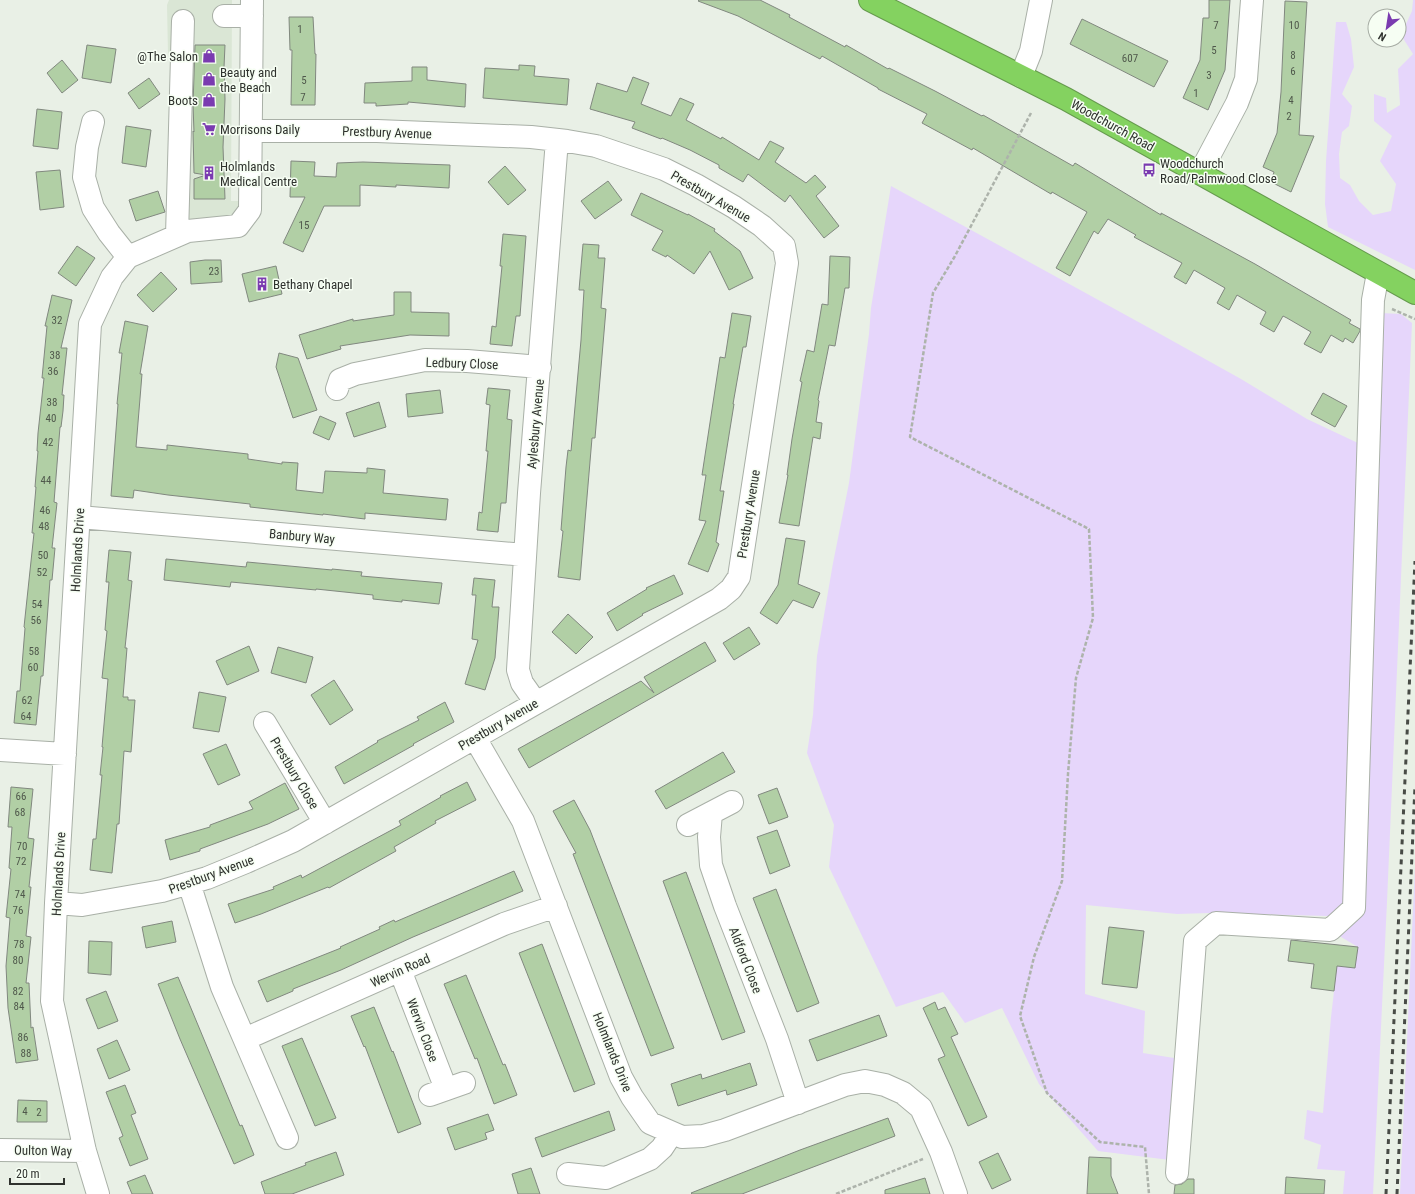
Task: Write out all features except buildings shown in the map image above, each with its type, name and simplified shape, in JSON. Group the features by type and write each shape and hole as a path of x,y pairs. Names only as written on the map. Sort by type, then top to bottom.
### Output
{"highway":[{"name":"Woodchurch Road","path":"870,0 1066,99 1415,293"}],"street":[{"path":"1021,76 1031,52 1041,0"},
{"path":"1200,173 1237,104 1246,79 1252,0"},
{"path":"224,16 252,8"},
{"name":"Holmlands Drive","path":"98,1194 85,1151 52,1001 56,903 90,324 112,277 128,257 188,231 238,226 250,210 252,8"},
{"path":"178,236 183,21"},
{"path":"92,118 84,177 93,208 109,233 128,257"},
{"name":"Prestbury Avenue","path":"56,903 82,905 162,891 207,878 292,841 325,824 719,599 732,589 739,577 787,264 784,246 762,226 734,207 696,185 664,169 596,146 531,137 377,131 251,131"},
{"name":"Aylesbury Avenue","path":"536,703 522,683 518,670 525,555 557,140"},
{"path":"1176,1172 1195,941 1216,923 1330,930 1354,908 1373,308 1378,273"},
{"name":"Ledbury Close","path":"336,382 356,374 425,360 467,361 540,367"},
{"name":"Banbury Way","path":"79,517 525,555"},
{"name":"Prestbury Close","path":"265,724 325,824"},
{"name":"Holmlands Drive","path":"475,738 523,821 621,1077 632,1097 650,1123 682,1137 703,1136 725,1130 845,1085 865,1081 885,1085 903,1093 921,1108 956,1194"},
{"path":"0,750 65,754"},
{"path":"688,825 732,802"},
{"name":"Aldford Close","path":"711,813 709,837 711,865 725,906 777,1039 798,1103"},
{"path":"189,883 222,987 287,1138"},
{"name":"Wervin Road","path":"245,1039 504,924 556,906"},
{"name":"Wervin Close","path":"400,970 447,1089"},
{"path":"568,1174 606,1178 650,1159 662,1148 672,1133"},
{"name":"Oulton Way","path":"0,1150 85,1151"}],"path":[{"path":"1031,113 955,256 933,293 910,437 1089,529 1093,618 1076,678 1068,774 1062,881 1034,957 1020,1016 1047,1093 1100,1142 1145,1147 1149,1194"},
{"path":"836,1194 940,1152"}],"shaded area":[{"path":"169,0 232,0 231,201 240,201 236,222 173,227 177,62 168,55 167,5"},
{"path":"1413,0 1415,0 1415,270 1328,227 1325,204 1326,161 1336,22 1346,22 1351,39 1354,67 1342,94 1352,106 1349,126 1342,132 1339,154 1340,178 1350,185 1359,201 1373,215 1391,211 1396,184 1380,161 1392,136 1374,121 1374,94 1386,98 1387,113 1400,105 1398,69 1413,54 1407,44 1407,22 1412,11"},
{"path":"891,186 1241,379 1307,419 1360,444 1380,313 1401,314 1412,323 1373,1194 1343,1194 1345,1171 1317,1169 1321,1145 1304,1139 1307,1110 1323,1113 1337,966 1355,968 1358,947 1336,934 1348,906 1328,916 1210,913 1177,914 1086,905 1085,994 1145,1011 1143,1053 1174,1058 1170,1160 1098,1151 1039,1084 1002,1008 965,1023 943,992 896,1007 829,867 834,825 807,753 813,715 817,656 849,483 869,334 871,308"},
{"path":"1415,866 1415,1194 1400,1194"}],"railway":[{"path":"1386,1194 1415,561"},
{"path":"1397,1194 1415,786"}],"place":[{"name":"@The Salon","path":"209,56"},
{"name":"Beauty and the Beach","path":"209,79"},
{"name":"Boots","path":"209,100"},
{"name":"Morrisons Daily","path":"209,129"},
{"name":"Woodchurch Road/Palmwood Close","path":"1149,170"},
{"name":"Holmlands Medical Centre","path":"209,173"},
{"name":"Bethany Chapel","path":"262,284"}]}
